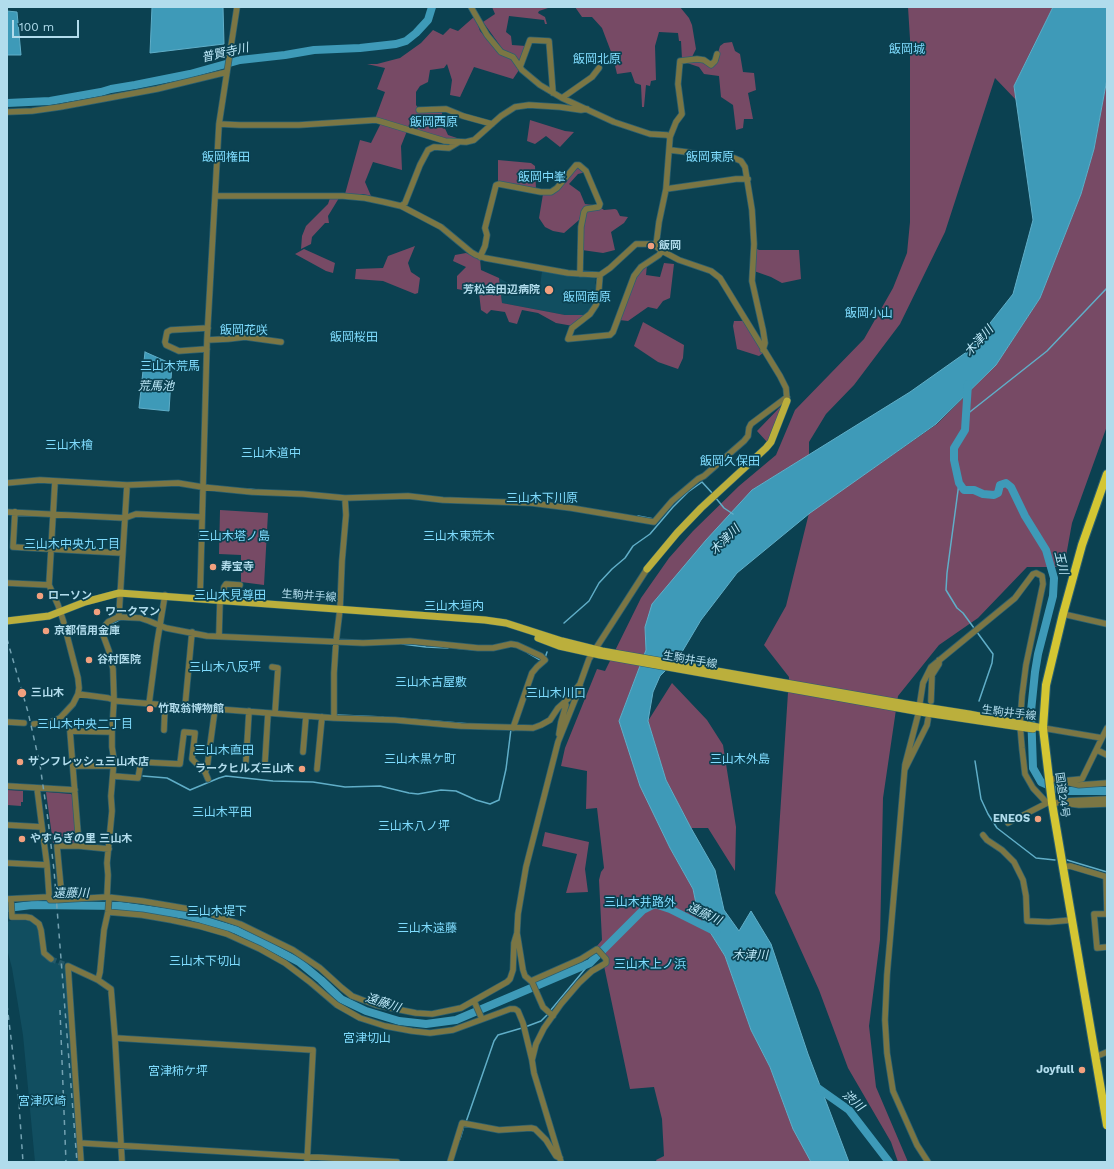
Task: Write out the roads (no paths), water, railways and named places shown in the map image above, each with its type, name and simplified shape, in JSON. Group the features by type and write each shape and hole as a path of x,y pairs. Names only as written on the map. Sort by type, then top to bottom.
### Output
{"highway":[{"name":"国道24号","path":"1107,474 1082,545 1063,614 1046,685 1043,728 1062,867 1107,1125"}],"main road":[{"path":"647,570 677,533 701,508 771,442 787,399"},
{"name":"生駒井手線","path":"7,621 35,619 60,612 85,602 119,593 470,619 506,623 597,652 1022,726 1032,730 1043,728"}],"street":[{"path":"200,598 207,340 219,124 237,7"},
{"path":"471,7 487,36 502,52 513,57 527,75 553,93 614,122 650,134 670,137"},
{"path":"520,67 530,40 549,42 553,93"},
{"path":"656,246 658,227 666,189 670,137 676,122 682,114 678,84 680,61 697,59 704,60 711,65 715,61 717,54"},
{"path":"562,98 592,77 599,68"},
{"path":"7,112 32,111 60,107 157,89 227,70"},
{"path":"219,124 306,125 376,120 427,137 445,141 466,142 474,140 515,107 552,106 587,109"},
{"path":"419,110 446,109 463,116 492,124"},
{"path":"401,206 405,203 417,170 428,150 434,147 449,148 460,142"},
{"path":"670,150 734,158 744,165 748,179 754,231 752,282 763,330 765,343 763,350"},
{"path":"480,257 485,246 487,235 485,228 496,185 499,184 541,192 551,192 557,188 576,165 579,165 586,171 600,204 599,207 586,210 584,212 581,227 580,274"},
{"path":"666,189 736,179 748,179"},
{"path":"7,483 40,480 127,485 178,483 252,492 303,494 345,498 408,496 443,500 531,503 654,522 672,501 698,479 704,476 744,441 748,436 751,424 787,399 785,385 720,278 711,271 679,260 662,251 653,244 636,244 610,268 600,275 580,274 480,257 471,252 441,226 401,206 365,198 343,196 215,196"},
{"path":"600,275 596,305 590,314 572,328 568,339 610,335 613,332 634,276 641,267 659,255 662,251"},
{"path":"207,349 179,351 166,345 164,342 167,332 171,330 208,328"},
{"path":"207,340 245,337 281,342"},
{"path":"34,724 49,723 60,718 73,704 78,694 78,678 60,612 49,585 55,481"},
{"path":"118,617 127,485"},
{"path":"334,718 334,673 346,515 345,498"},
{"path":"7,512 125,518 136,514 202,517"},
{"path":"15,512 10,547 122,553"},
{"path":"558,742 579,690 589,659 597,652 647,570"},
{"path":"928,1162 916,1145 893,1091 887,1053 885,1020 887,975 904,771 919,708 923,683 930,667 1015,598 1033,574 1038,573 1041,575 1044,584 1026,665 1022,696 1022,748 1025,774 1033,788 1053,803 1067,805 1107,804"},
{"path":"7,583 49,585"},
{"path":"219,636 221,600 224,587 226,584 240,585"},
{"path":"149,704 165,596"},
{"path":"1063,614 1107,624"},
{"path":"98,980 104,930 108,911 109,849 114,766 112,732 114,700 112,669 109,651 102,632 102,628 108,622 118,617 140,618 149,620 166,628 207,636 250,639 363,643 410,641 478,648 493,648 511,644 517,645 541,656 545,660 532,673 513,728"},
{"path":"185,707 192,632"},
{"path":"931,701 932,675 939,660"},
{"path":"272,667 278,668 275,713"},
{"path":"78,694 117,701 185,707 334,718 395,720 461,726 534,728 550,720 558,708 580,684"},
{"path":"553,1016 543,1007 531,981 525,976 517,933 518,914 526,867 558,742 561,722 566,705 565,702"},
{"path":"164,730 165,705"},
{"path":"205,772 207,768 215,709"},
{"path":"246,761 249,711"},
{"path":"265,762 268,713"},
{"path":"303,752 306,716"},
{"path":"317,769 322,717"},
{"path":"904,771 928,719"},
{"path":"7,722 24,723"},
{"path":"1043,728 1102,738"},
{"path":"1061,781 1082,779 1107,728"},
{"path":"79,846 70,731 112,732"},
{"path":"113,776 138,778 141,762 180,764 184,732 194,733 192,759 205,772 208,779"},
{"path":"1097,750 1107,755"},
{"path":"73,766 114,766"},
{"path":"1049,779 1079,785 1107,783"},
{"path":"7,786 75,790"},
{"path":"37,788 47,865 48,898"},
{"path":"1008,823 1053,803 1107,799"},
{"path":"7,825 42,827"},
{"path":"984,835 987,840 1002,850 1014,862 1023,880 1026,896 1027,921 1049,922 1072,920"},
{"path":"62,899 56,846 79,846 109,849"},
{"path":"7,863 47,865"},
{"path":"1062,867 1070,866 1107,877 1107,913 1094,914 1097,948 1107,947"},
{"path":"51,959 44,953 39,924 31,918 26,917 9,918 9,899 48,898 50,900 108,899 142,901 201,911 240,924 293,950 320,968 352,996 376,1005 416,1013 432,1014 475,1003 507,982 510,979 513,970 514,943 517,933"},
{"path":"108,911 171,920 227,934 260,949 285,963 310,982 337,1006 360,1018 385,1026 412,1032 430,1033 453,1030 481,1017 510,1009 518,1011 524,1025 534,1073 561,1160"},
{"path":"531,981 581,959 597,949 606,959 606,963 592,971 579,983 561,1004 544,1028 536,1044 532,1060"},
{"path":"81,1162 68,966 98,980 111,989 122,1162"},
{"path":"475,1003 481,1017"},
{"path":"115,1038 313,1050 307,1159"},
{"path":"1095,1057 1107,1052"},
{"path":"450,1162 462,1123 498,1130 535,1129 546,1140 556,1156 561,1160"},
{"path":"80,1143 307,1159 397,1162"}],"water":[{"path":"152,7 223,7 224,44 150,53"},
{"name":"木津川","path":"1053,7 1107,7 1107,79 1094,149 1081,194 1040,298 996,365 936,424 810,513 737,573 701,620 679,657 660,676 653,692 648,721 666,780 715,870 724,910 739,931 751,911 771,944 808,1054 849,1162 811,1162 793,1129 770,1067 751,1030 725,956 698,913 693,889 670,848 640,786 619,721 646,650 645,627 652,604 706,540 752,490 910,392 968,351 1013,294 1033,220 1014,86"},
{"path":"7,11 17,12 21,55 7,55"},
{"name":"荒馬池","path":"145,352 172,364 169,411 139,408"}],"waterway":[{"name":"普賢寺川","path":"7,103 50,101 101,92 190,74 240,60 314,50 360,48 396,44 406,41 416,33 428,20 432,7"},
{"path":"966,415 1047,351 1107,288"},
{"name":"玉川","path":"968,384 965,430 954,448 954,460 959,483 964,490 974,490 983,494 994,495 998,493 1000,485 1006,483 1011,487 1025,516 1046,550 1054,578 1053,596 1038,654 1035,672 1031,711 1033,768 1041,782 1057,789 1065,791 1107,791"},
{"path":"564,623 589,601 599,583 625,558 633,546 650,534 688,492 702,482 713,494"},
{"path":"959,483 946,590 957,608 963,613 993,654 992,663 979,701"},
{"path":"247,489 259,490"},
{"path":"715,497 724,508 733,514"},
{"path":"638,516 654,519"},
{"path":"108,626 121,619"},
{"path":"402,644 448,648"},
{"path":"454,648 476,650"},
{"path":"545,658 547,652"},
{"path":"528,653 542,661"},
{"path":"337,715 383,717"},
{"path":"398,718 470,724"},
{"path":"499,800 506,769 511,729"},
{"path":"975,761 981,799 997,828 1036,858 1055,860"},
{"path":"143,776 167,778 190,790 226,776 273,781 313,782 345,787 380,786 418,794 441,790 456,791 476,800 490,804 499,800"},
{"path":"1067,860 1107,872"},
{"name":"遠藤川","path":"7,908 32,905 121,906 186,915 236,930 299,962 341,999 366,1011 399,1021 426,1024 456,1020 590,963 643,910 655,904 670,909 716,932"},
{"path":"550,1011 590,963"},
{"path":"525,1027 541,1021 548,1014"},
{"path":"466,1122 494,1041 498,1035 522,1028"},
{"name":"渋川","path":"815,1086 849,1110 889,1162"},
{"path":"460,1139 464,1126"}],"tunnel":[{"path":"51,959 68,966"}],"railway":[{"path":"7,639 28,712 40,765 48,820 54,870 77,1162"},
{"path":"7,1005 19,1104 23,1162"},
{"path":"60,1010 66,1162"}],"place":[{"name":"飯岡","path":"651,246"},
{"name":"芳松会田辺病院","path":"549,290"},
{"name":"寿宝寺","path":"213,567"},
{"name":"ローソン","path":"40,596"},
{"name":"ワークマン","path":"97,612"},
{"name":"京都信用金庫","path":"46,631"},
{"name":"谷村医院","path":"89,660"},
{"name":"三山木","path":"22,693"},
{"name":"竹取翁博物館","path":"150,709"},
{"name":"サンフレッシュ三山木店","path":"20,762"},
{"name":"ラークヒルズ三山木","path":"302,769"},
{"name":"ENEOS","path":"1038,819"},
{"name":"やすらぎの里 三山木","path":"22,839"},
{"name":"Joyfull","path":"1082,1070"}],"district":[{"name":"飯岡城","path":"907,49"},
{"name":"飯岡北原","path":"597,59"},
{"name":"飯岡西原","path":"434,122"},
{"name":"飯岡権田","path":"226,157"},
{"name":"飯岡東原","path":"710,157"},
{"name":"飯岡中峯","path":"542,177"},
{"name":"飯岡南原","path":"587,297"},
{"name":"飯岡小山","path":"869,313"},
{"name":"飯岡花咲","path":"244,330"},
{"name":"飯岡桜田","path":"354,337"},
{"name":"三山木荒馬","path":"170,366"},
{"name":"三山木檜","path":"69,445"},
{"name":"三山木道中","path":"271,453"},
{"name":"飯岡久保田","path":"730,461"},
{"name":"三山木下川原","path":"542,498"},
{"name":"三山木塔ノ島","path":"234,536"},
{"name":"三山木東荒木","path":"459,536"},
{"name":"三山木中央九丁目","path":"72,544"},
{"name":"三山木見尊田","path":"230,595"},
{"name":"三山木垣内","path":"454,606"},
{"name":"三山木八反坪","path":"225,667"},
{"name":"三山木古屋敷","path":"431,682"},
{"name":"三山木川口","path":"556,693"},
{"name":"三山木中央二丁目","path":"85,724"},
{"name":"三山木直田","path":"224,750"},
{"name":"三山木黒ケ町","path":"420,759"},
{"name":"三山木外島","path":"740,759"},
{"name":"三山木平田","path":"222,812"},
{"name":"三山木八ノ坪","path":"414,826"},
{"name":"三山木井路外","path":"640,902"},
{"name":"三山木堤下","path":"217,911"},
{"name":"三山木遠藤","path":"427,928"},
{"name":"三山木下切山","path":"205,961"},
{"name":"三山木上ノ浜","path":"650,964"},
{"name":"宮津切山","path":"367,1038"},
{"name":"宮津柿ケ坪","path":"178,1071"},
{"name":"宮津灰崎","path":"42,1101"}]}
